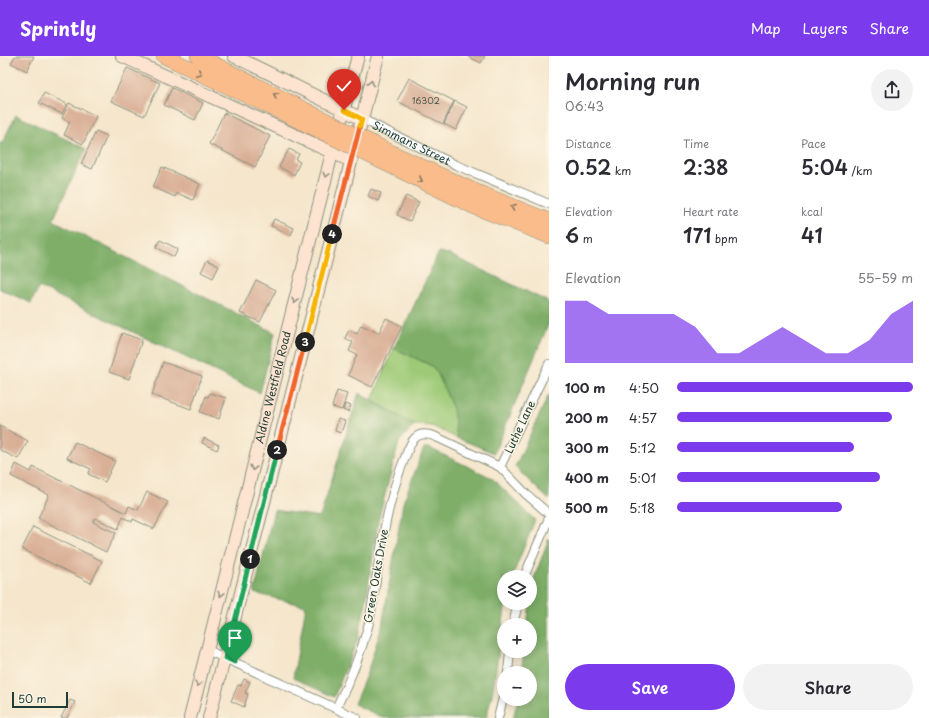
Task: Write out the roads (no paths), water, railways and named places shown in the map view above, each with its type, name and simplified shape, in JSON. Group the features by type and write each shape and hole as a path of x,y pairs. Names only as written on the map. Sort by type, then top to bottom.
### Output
{"highway":[{"path":"164,56 309,119 386,157 473,206 549,236"},
{"path":"198,56 309,119"},
{"path":"386,157 549,222"}],"main road":[{"path":"122,56 350,161"},
{"name":"Simmans Street","path":"234,56 362,119"},
{"name":"Aldine Westfield Road","path":"190,718 332,153 358,56"},
{"name":"Aldine Westfield Road","path":"209,718 226,658 258,524 378,56"},
{"path":"240,520 258,524"}],"street":[{"name":"Simmans Street","path":"362,119 456,165 549,204"},
{"name":"Luthe Lane","path":"500,468 549,364"},
{"name":"Green Oaks Drive","path":"336,708 344,693 364,643 369,623 390,500 411,442 419,435 427,434 500,468"},
{"path":"500,468 549,514"},
{"path":"527,570 549,518"},
{"path":"207,650 357,718"},
{"path":"498,718 501,706"}]}
